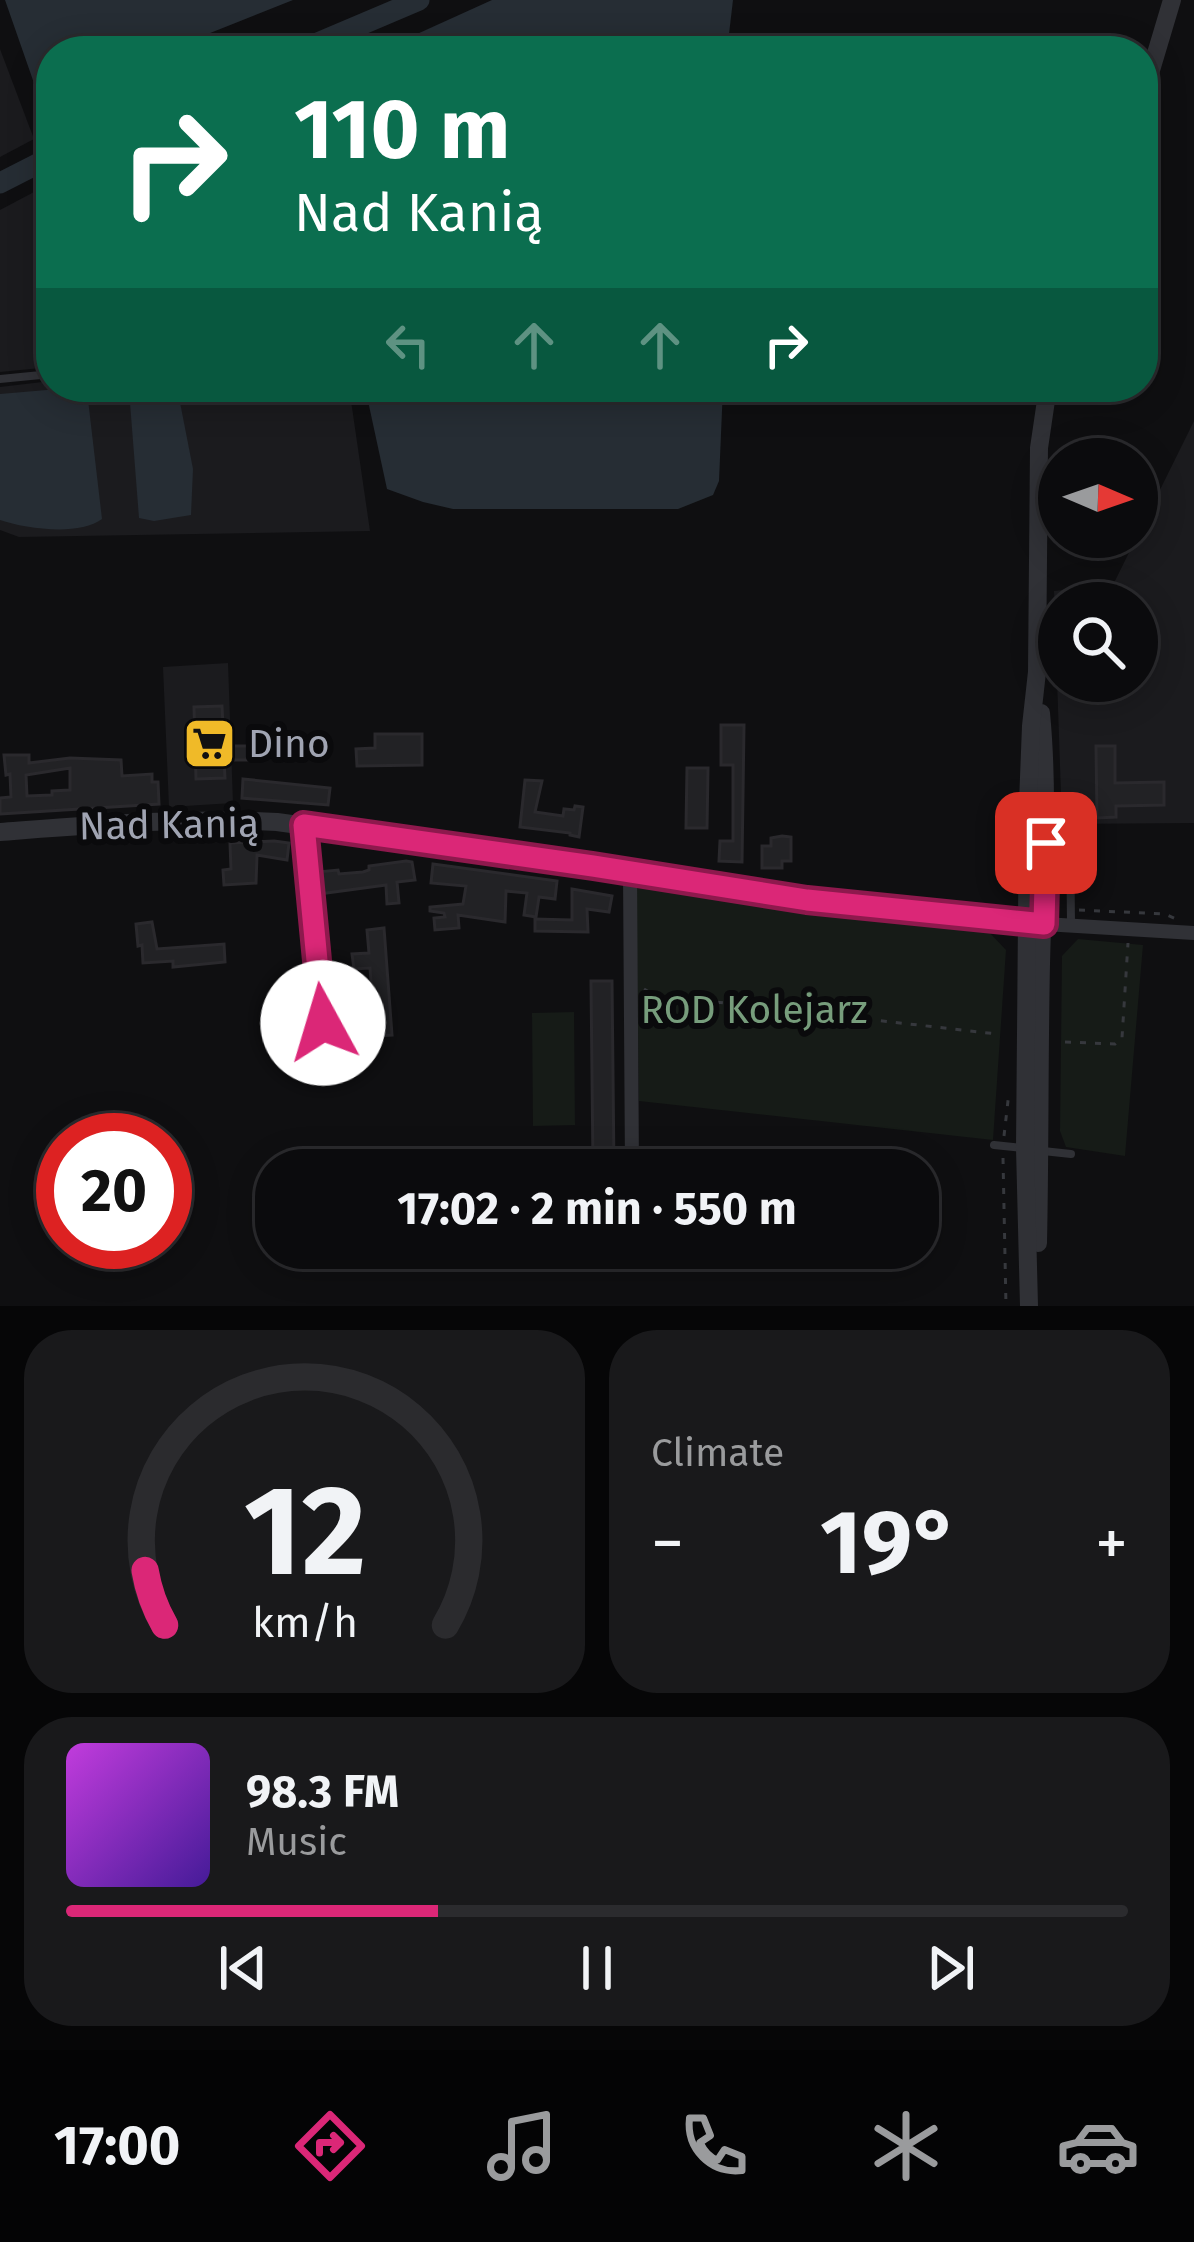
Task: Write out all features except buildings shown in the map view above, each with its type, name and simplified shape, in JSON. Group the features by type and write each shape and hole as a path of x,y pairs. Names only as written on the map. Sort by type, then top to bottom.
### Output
{"street":[{"path":"1158,47 1172,0"},
{"path":"1032,1306 1035,923 1046,759 1037,672 1039,448 1044,402"},
{"name":"Nad Kanią","path":"0,832 232,820 304,825 807,900 1035,923 1071,917 1188,928"},
{"path":"630,872 632,1149"}],"lane":[{"path":"0,379 36,375"},
{"path":"1070,824 1071,917"},
{"path":"304,825 328,1070"},
{"path":"999,1145 1071,1154"}],"path":[{"path":"1071,917 1166,914 1188,928"},
{"path":"1065,1042 1115,1044 1122,1038 1128,938 1140,939"},
{"path":"641,980 645,991 654,995 997,1034"},
{"path":"1006,1306 999,1145 1011,1079"}],"shaded area":[{"path":"5,0 293,0 203,36 36,36 35,86"},
{"path":"492,0 733,0 729,36 413,36"},
{"path":"0,49 34,139 0,157"},
{"path":"36,191 36,368 0,372 0,210"},
{"path":"36,383 36,402 351,402 370,531 19,537 0,530 0,387"},
{"path":"36,391 36,402 88,402 102,519 67,529 0,520 0,394"},
{"path":"130,402 180,402 193,469 191,515 154,521 139,518"},
{"path":"368,402 722,402 719,481 713,495 678,509 453,509 387,489"},
{"path":"1194,421 1194,823 1062,824 1058,702 1158,702 1158,582 1114,582 1126,558 1158,558 1158,494"},
{"path":"228,663 233,803 169,807 163,667"}],"green space":[{"name":"ROD Kolejarz","path":"636,885 823,914 988,931 1006,950 993,1140 639,1101"},
{"path":"1078,939 1143,945 1125,1156 1066,1147 1060,1131 1062,956"},
{"path":"574,1012 575,1125 533,1126 532,1013"}],"waterway":[{"path":"334,36 419,0"},
{"path":"0,183 36,165"}],"place":[{"name":"Dino","path":"209,743"}],"route":[{"path":"323,1023 304,825 807,900 1044,924 1046,843"}]}
